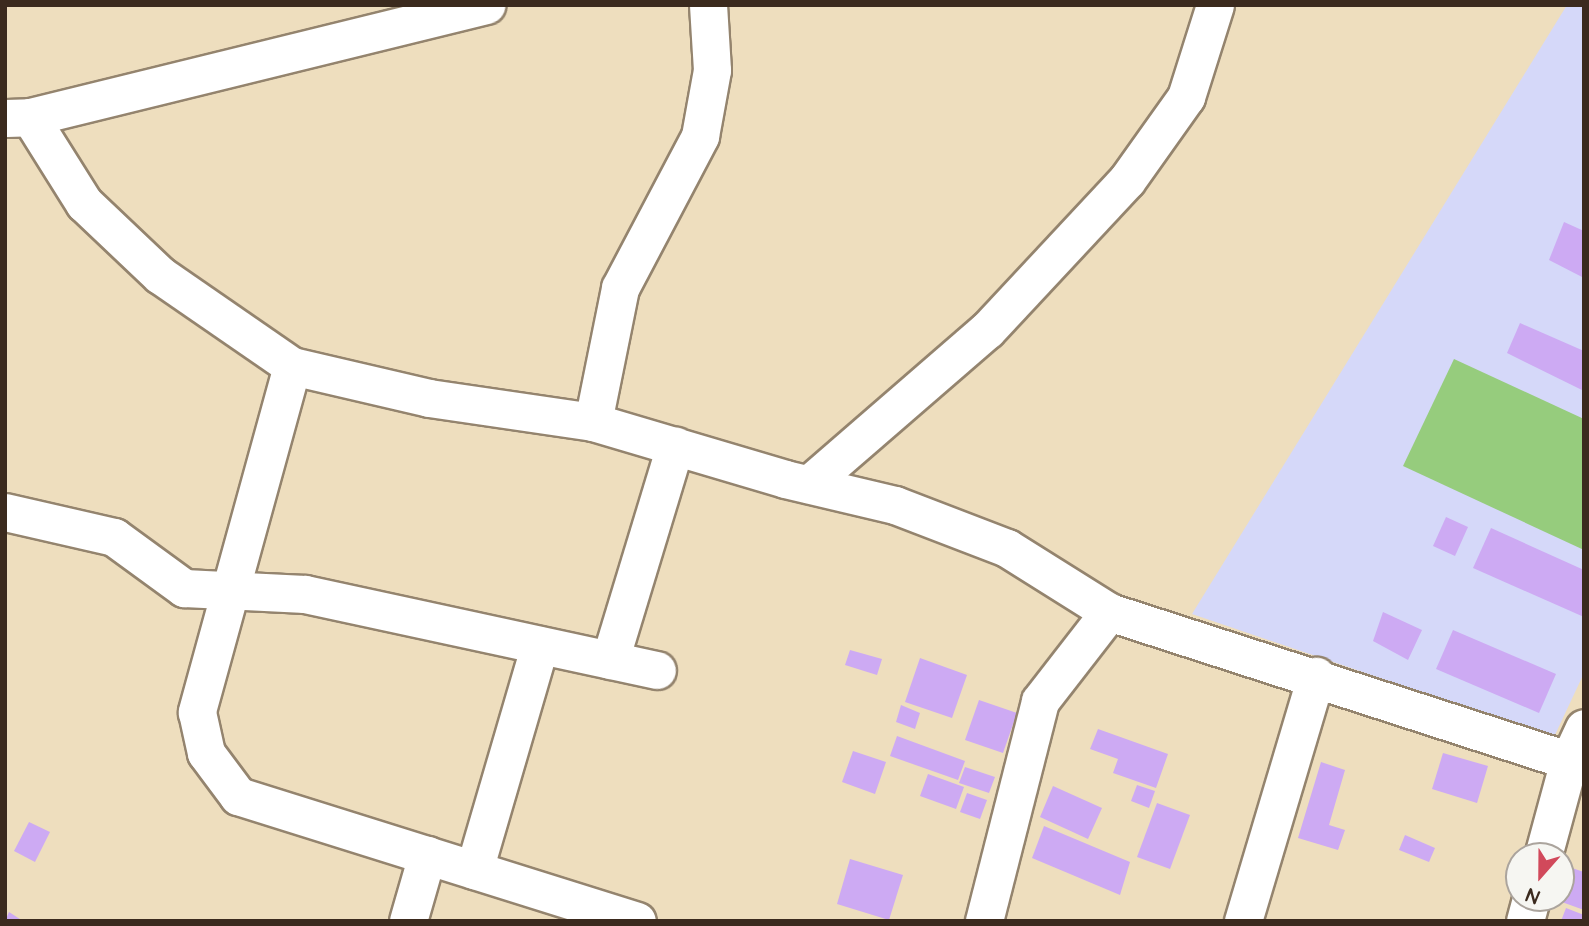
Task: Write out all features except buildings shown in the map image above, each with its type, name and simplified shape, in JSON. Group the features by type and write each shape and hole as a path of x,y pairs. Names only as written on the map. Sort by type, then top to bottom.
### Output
{"street":[{"path":"486,5 18,118 84,203 150,266 292,366 429,398 593,422 809,485 895,505 1007,548 1109,612 1316,677 1579,751 1548,842"},
{"path":"593,422 620,288 700,136 712,70 708,5"},
{"path":"809,485 988,330 1127,180 1186,97 1215,5"},
{"path":"292,366 197,712 206,753 238,796 637,921"},
{"path":"610,660 675,446"},
{"path":"5,512 114,537 184,588 305,594 657,670"},
{"path":"984,921 1040,701 1109,612"},
{"path":"474,870 540,645"},
{"path":"1242,921 1316,677"},
{"path":"408,921 427,855"}],"shaded area":[{"path":"1567,5 1584,5 1584,673 1554,737 1192,614"}],"green space":[{"path":"1454,359 1584,419 1584,550 1403,466"}]}
